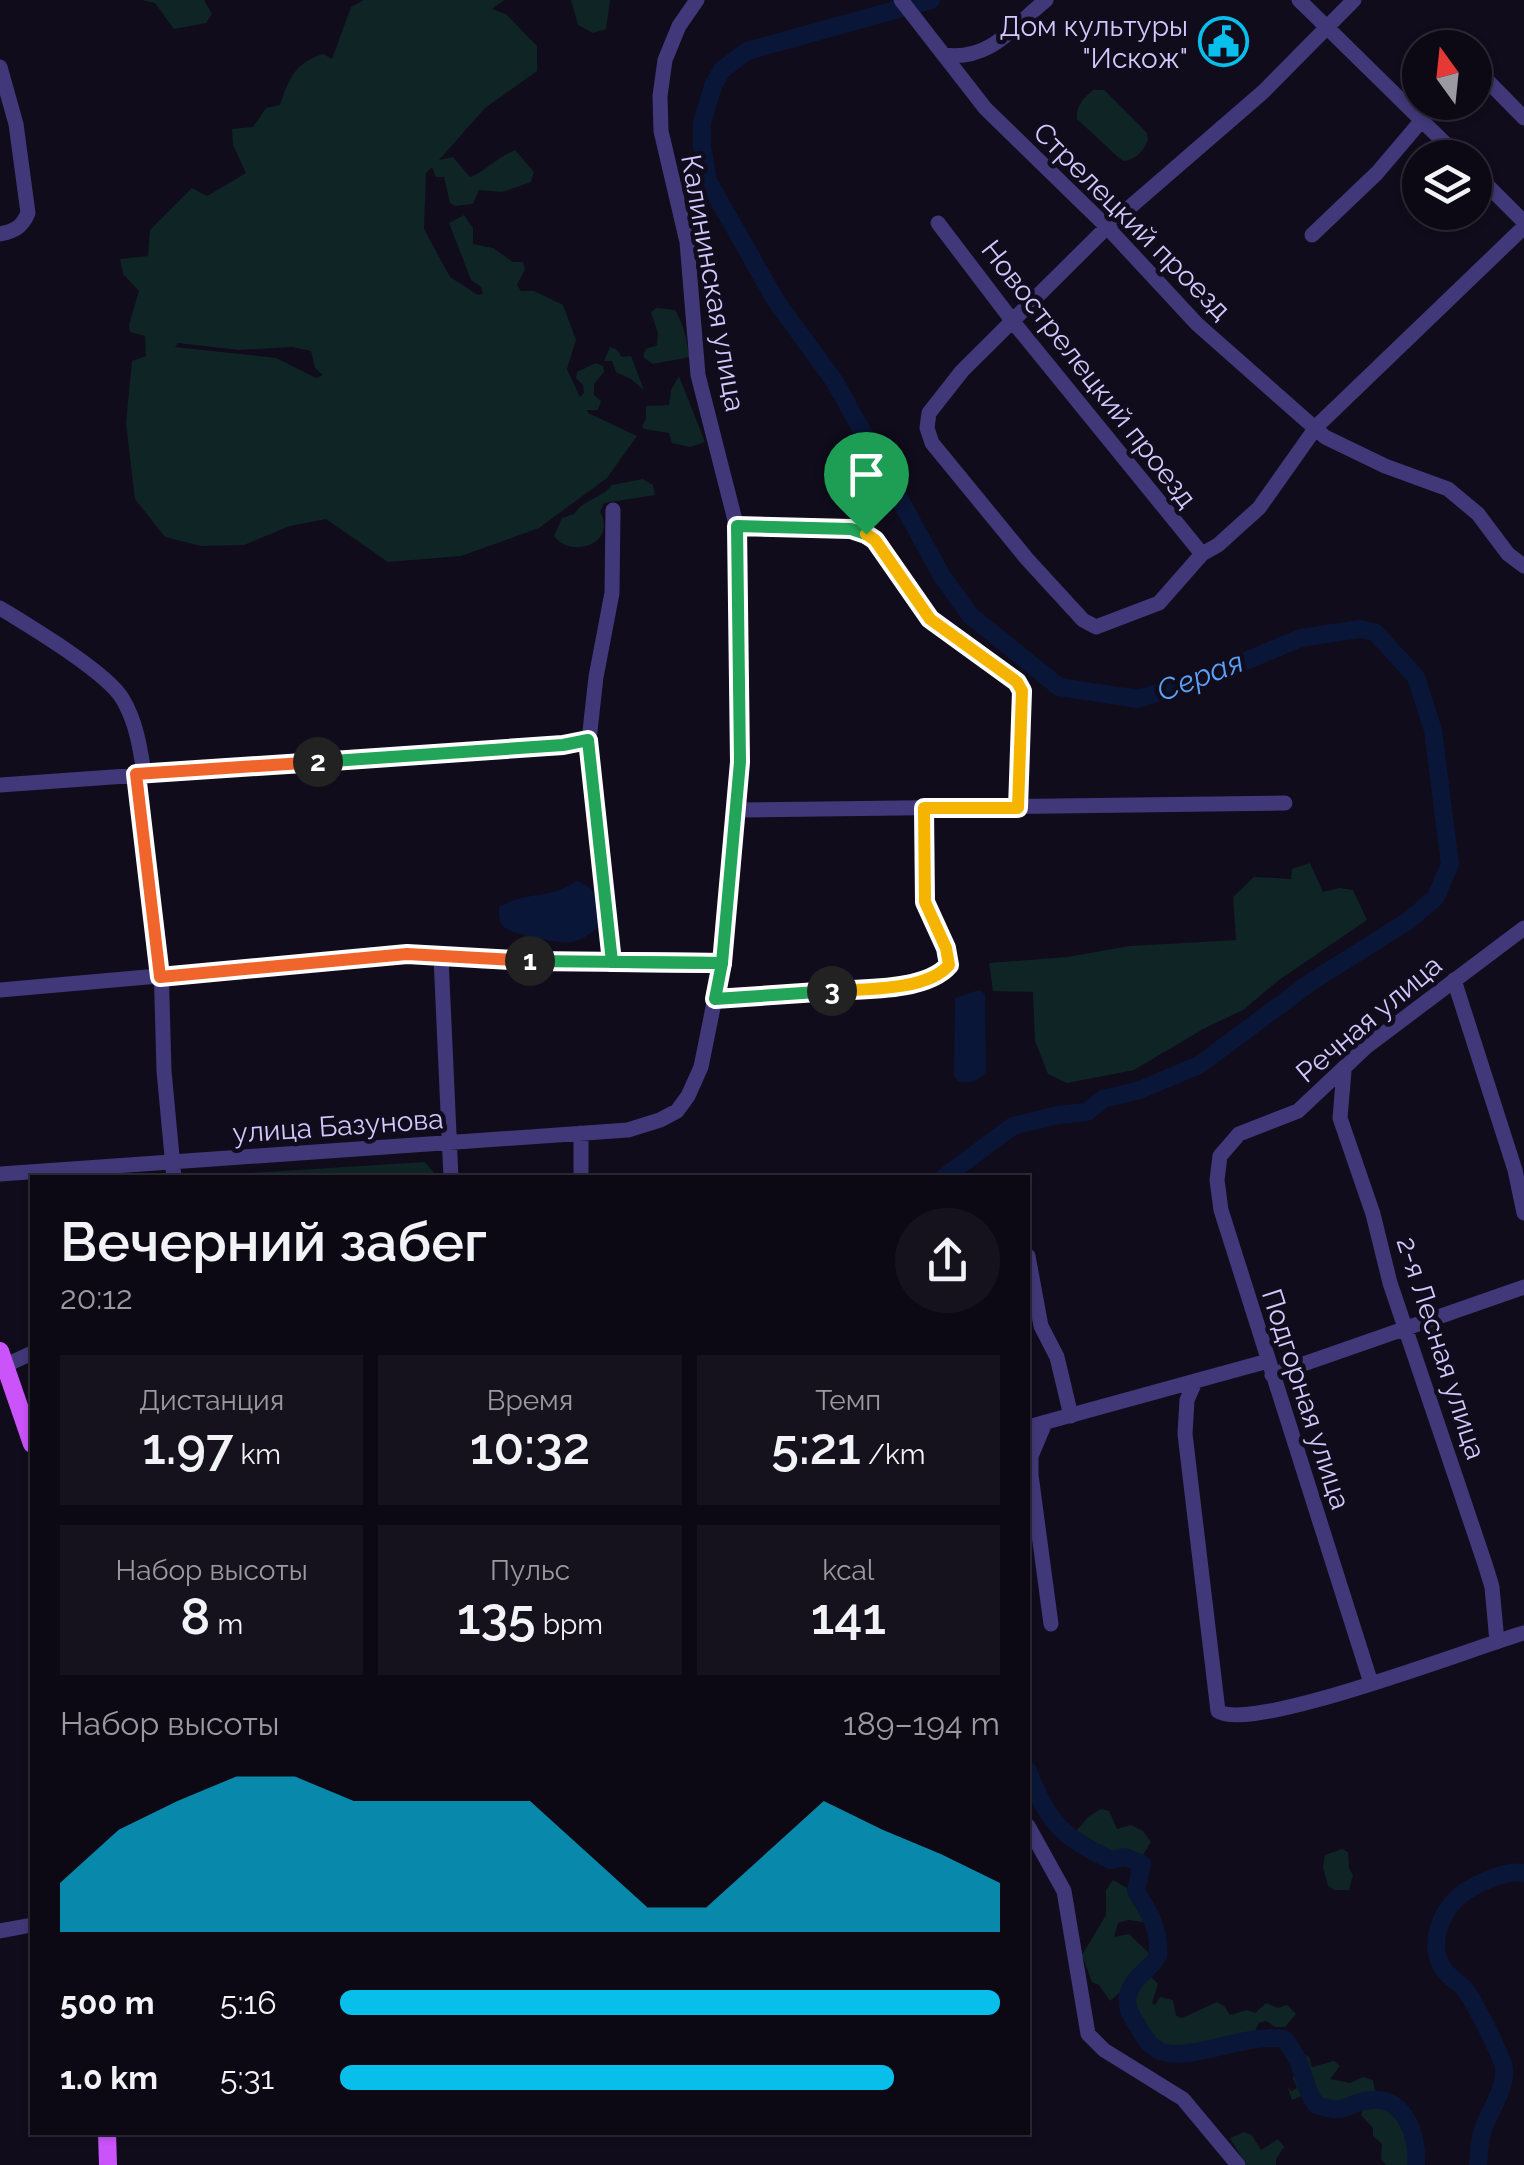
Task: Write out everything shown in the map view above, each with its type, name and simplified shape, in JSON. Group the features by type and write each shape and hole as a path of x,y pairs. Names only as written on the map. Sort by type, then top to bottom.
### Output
{"main road":[{"path":"3,1358 30,1437"},
{"path":"106,2135 108,2165"}],"street":[{"name":"Калининская улица","path":"676,1111 688,1096 701,1067 722,963 740,762 737,526 698,375 686,242 661,131 665,60 679,26 697,0"},
{"name":"Стрелецкий проезд","path":"901,0 985,108 1107,227 1198,324 1277,396 1326,436 1385,466 1448,489 1478,514 1508,554 1524,566"},
{"path":"944,55 983,52 1046,0"},
{"path":"1298,0 1402,101"},
{"path":"1354,0 1263,92 1107,227 962,371 928,413 932,443 1027,559 1083,620 1096,627 1159,603 1202,554 1218,545 1259,508 1317,426 1524,225 1492,191"},
{"path":"0,67 28,213 23,224 0,234"},
{"path":"1492,85 1524,118"},
{"path":"1312,235 1377,173 1422,120 1442,140"},
{"name":"Новострелецкий проезд","path":"938,223 1202,554"},
{"path":"612,962 588,740 612,593 613,510"},
{"path":"737,526 851,529 875,540 930,619 1006,672 1022,691 1018,808"},
{"path":"0,608 69,652 119,692 139,738 174,1170"},
{"path":"0,785 563,745 588,740"},
{"path":"736,810 1285,803"},
{"path":"715,999 877,989 944,971 949,965 946,948 925,902 924,808"},
{"name":"Речная улица","path":"1239,1134 1298,1110 1366,1047 1524,928"},
{"path":"0,990 407,954 722,963"},
{"path":"442,958 451,1175"},
{"path":"1454,980 1524,1212"},
{"name":"2-я Лесная улица","path":"1344,1070 1340,1118 1489,1576 1497,1642"},
{"name":"улица Базунова","path":"0,1174 174,1170 628,1130 676,1111"},
{"path":"580,1175 581,1134"},
{"name":"Подгорная улица","path":"1239,1134 1220,1156 1217,1180 1221,1210 1371,1682"},
{"path":"1030,1267 1041,1326 1057,1357 1071,1416"},
{"path":"1030,1426 1195,1382 1270,1368 1407,1329 1524,1286"},
{"path":"3,1358 30,1353"},
{"path":"1195,1382 1187,1400 1185,1434 1218,1711 1236,1717 1264,1712 1524,1633"},
{"path":"1044,1423 1031,1456 1031,1475 1051,1624"},
{"path":"1030,1830 1064,1891 1088,2034 1104,2050 1183,2099 1238,2165"},
{"path":"0,1931 30,1925"}],"green space":[{"path":"142,0 204,0 212,14 206,23 174,29 155,3"},
{"path":"364,0 504,0 492,9 506,14 537,46 537,71 485,108 439,160 453,157 470,177 515,150 534,172 531,182 502,192 479,190 473,204 455,206 450,203 444,177 436,177 432,167 426,173 424,229 450,277 478,295 483,294 481,287 471,280 449,223 464,215 473,228 473,244 493,248 513,262 523,262 525,269 517,285 521,291 534,291 563,305 576,340 567,369 580,397 584,393 577,372 596,363 603,366 604,372 594,384 594,395 601,401 598,410 587,410 588,413 637,436 607,478 539,528 461,556 388,562 326,519 290,526 244,545 201,546 165,537 135,499 126,423 132,361 146,356 145,336 130,332 139,291 123,274 120,259 148,256 150,230 192,188 207,196 246,173 233,145 232,129 253,127 266,108 280,105 290,79 306,62 323,54 332,59 351,7","holes":["178,343 239,350 292,347 311,351 315,368 323,375 316,378 276,358 175,347"]},
{"path":"571,0 610,0 606,29 593,33 578,25"},
{"path":"1093,90 1104,90 1147,133 1148,140 1136,156 1124,161 1077,119 1079,106"},
{"path":"657,308 675,310 690,357 653,364 643,357 646,349 657,345 651,312"},
{"path":"610,347 622,357 631,356 644,390 616,372 612,361 604,361"},
{"path":"679,376 705,442 690,447 672,443 669,433 642,426 646,406 669,405"},
{"path":"643,479 653,485 655,495 604,503 600,512 603,532 598,540 580,547 561,543 554,536 562,518 574,514 612,485"},
{"path":"1310,863 1323,892 1353,890 1367,920 1279,980 1243,1010 1134,1070 1067,1083 1048,1074 1035,1041 1033,992 993,991 989,963 1067,957 1130,946 1236,940 1233,897 1254,877 1291,879 1292,869"},
{"path":"425,1162 436,1175 218,1175"},
{"path":"1101,1809 1109,1811 1117,1829 1131,1825 1143,1831 1151,1842 1143,1855 1122,1853 1113,1857 1080,1841 1076,1831"},
{"path":"1342,1849 1348,1852 1353,1875 1349,1890 1334,1890 1328,1886 1323,1867 1325,1855"},
{"path":"1113,1880 1153,1903 1160,1915 1150,1923 1118,1923 1114,1937 1129,1934 1150,1959 1110,2001 1099,1985 1092,1982 1082,1955 1106,1915 1106,1890"},
{"path":"1151,1977 1158,1984 1152,2003 1155,2005 1160,1997 1173,2000 1176,2016 1182,2018 1217,2002 1230,2015 1247,2010 1255,2013 1266,2003 1278,2008 1287,2005 1296,2014 1285,2027 1275,2027 1266,2021 1259,2023 1249,2044 1233,2042 1231,2050 1224,2053 1195,2047 1188,2052 1163,2049 1147,2035 1132,2000 1137,1982"},
{"path":"1300,2052 1309,2057 1312,2067 1334,2061 1340,2066 1330,2079 1350,2083 1363,2077 1373,2080 1375,2091 1364,2100 1341,2103 1341,2110 1326,2110 1322,2099 1309,2086 1304,2095 1292,2100 1288,2088 1297,2088 1291,2059"},
{"path":"1365,2104 1397,2111 1405,2120 1416,2143 1414,2165 1386,2165 1381,2159 1382,2144 1361,2115"},
{"path":"1244,2132 1252,2135 1261,2150 1278,2139 1284,2147 1276,2165 1246,2165 1230,2138"}],"water":[{"path":"577,881 593,893 599,912 599,927 582,938 571,942 549,940 502,925 499,907 520,898 557,891"},
{"path":"979,990 985,994 986,1072 974,1081 958,1081 954,1075 955,998"}],"waterway":[{"name":"Серая","path":"931,0 747,51 722,70 713,86 702,123 708,181 776,301 835,382 942,576 970,615 1059,687 1138,699 1207,677 1301,638 1359,629 1375,632 1416,677 1433,730 1450,864 1436,897 1408,921 1311,982 1199,1065 1140,1090 1103,1099 1087,1112 1013,1126 947,1175"},
{"name":"Серая","path":"1030,1776 1050,1816 1068,1835 1111,1860 1125,1857 1142,1864 1136,1891 1153,1922 1158,1956 1135,1982 1127,2002 1150,2044 1172,2054 1253,2040 1284,2039 1316,2105 1341,2109 1371,2100 1383,2101 1401,2112 1412,2132 1416,2165"},
{"name":"Серая","path":"1478,2165 1481,2136 1500,2092 1504,2069 1471,1998 1439,1961 1437,1939 1450,1906 1466,1891 1502,1875 1524,1873"}],"place":[{"name":"Дом культуры \"Искож\"","path":"1223,42"}],"route":[{"path":"866,534 851,529 737,526 740,762 722,963 481,961 407,954 160,977 136,774 563,745 588,740 612,962 722,963 715,999 877,989 931,978 944,971 949,965 946,948 925,902 924,808 1018,808 1022,691 1006,672 930,619 875,540 866,534"}]}
